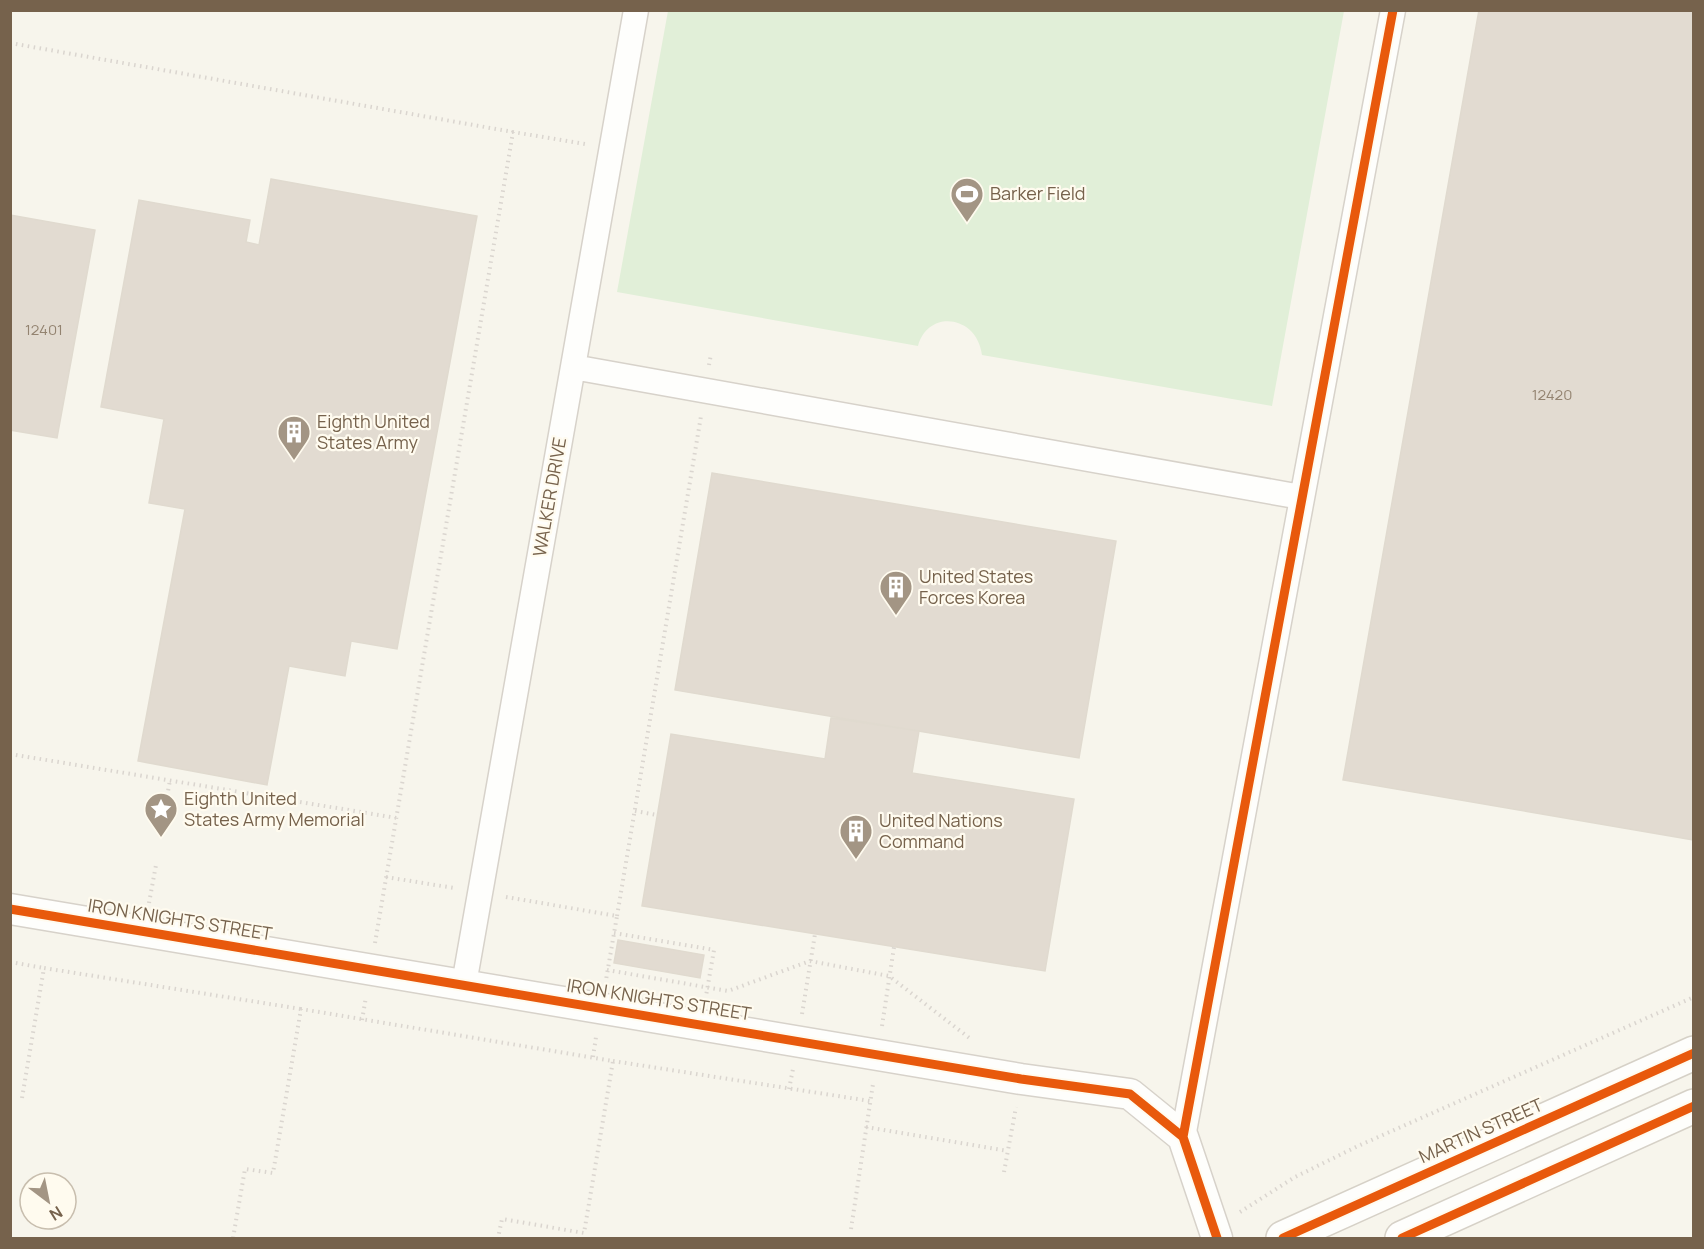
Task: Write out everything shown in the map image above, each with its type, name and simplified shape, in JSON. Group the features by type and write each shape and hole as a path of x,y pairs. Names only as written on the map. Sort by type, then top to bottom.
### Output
{"main road":[{"name":"MARTIN STREET","path":"1282,1239 1694,1053"},
{"path":"1401,1239 1694,1106"}],"street":[{"name":"WALKER DRIVE","path":"464,984 636,10"},
{"path":"1215,1234 1183,1137 1393,10"},
{"path":"573,367 1301,497"},
{"name":"IRON KNIGHTS STREET","path":"10,909 878,1053 1021,1079 1130,1094 1183,1137"}],"path":[{"path":"10,43 612,148"},
{"path":"362,1020 513,132"},
{"path":"592,1057 711,354"},
{"path":"10,754 397,818"},
{"path":"164,814 170,780"},
{"path":"635,811 657,815"},
{"path":"144,931 156,865"},
{"path":"386,877 617,916"},
{"path":"614,933 714,950 702,1024"},
{"path":"851,1228 894,947"},
{"path":"607,970 728,991 810,961 889,975 974,1042"},
{"path":"10,962 870,1101"},
{"path":"22,1098 44,968"},
{"path":"1215,1234 1294,1177 1358,1146 1694,997"},
{"path":"233,1239 245,1169 273,1173 302,1009"},
{"path":"498,1239 502,1220 584,1233 613,1060"},
{"path":"1004,1172 1021,1079"},
{"path":"866,1127 1008,1151"}],"green space":[{"name":"Barker Field","path":"668,11 1344,11 1272,406 982,355 978,342 971,332 962,325 952,322 941,322 932,326 923,334 918,346 617,292"}],"building":[{"path":"1479,10 1694,10 1694,840 1343,780"},
{"name":"Eighth United States Army","path":"271,179 477,216 397,649 351,641 345,676 289,666 267,785 138,761 185,509 149,503 164,419 101,407 139,200 250,220 246,242 259,245"},
{"path":"10,215 95,230 57,438 10,430"},
{"name":"United States Forces Korea","path":"712,473 1116,541 1079,758 675,690"},
{"name":"United Nations Command","path":"831,718 919,731 912,773 1074,799 1045,971 642,906 671,734 825,759"},
{"path":"618,940 704,955 700,978 614,963"}],"cycle path":[{"path":"1183,1137 1393,10"},
{"path":"10,909 1021,1079 1130,1094 1183,1137 1217,1238"},
{"path":"1283,1238 1694,1053"},
{"path":"1402,1238 1694,1106"}],"place":[{"name":"Barker Field","path":"967,223"},
{"name":"Eighth United States Army","path":"294,461"},
{"name":"United States Forces Korea","path":"896,616"},
{"name":"Eighth United States Army Memorial","path":"161,838"},
{"name":"United Nations Command","path":"856,860"}]}
